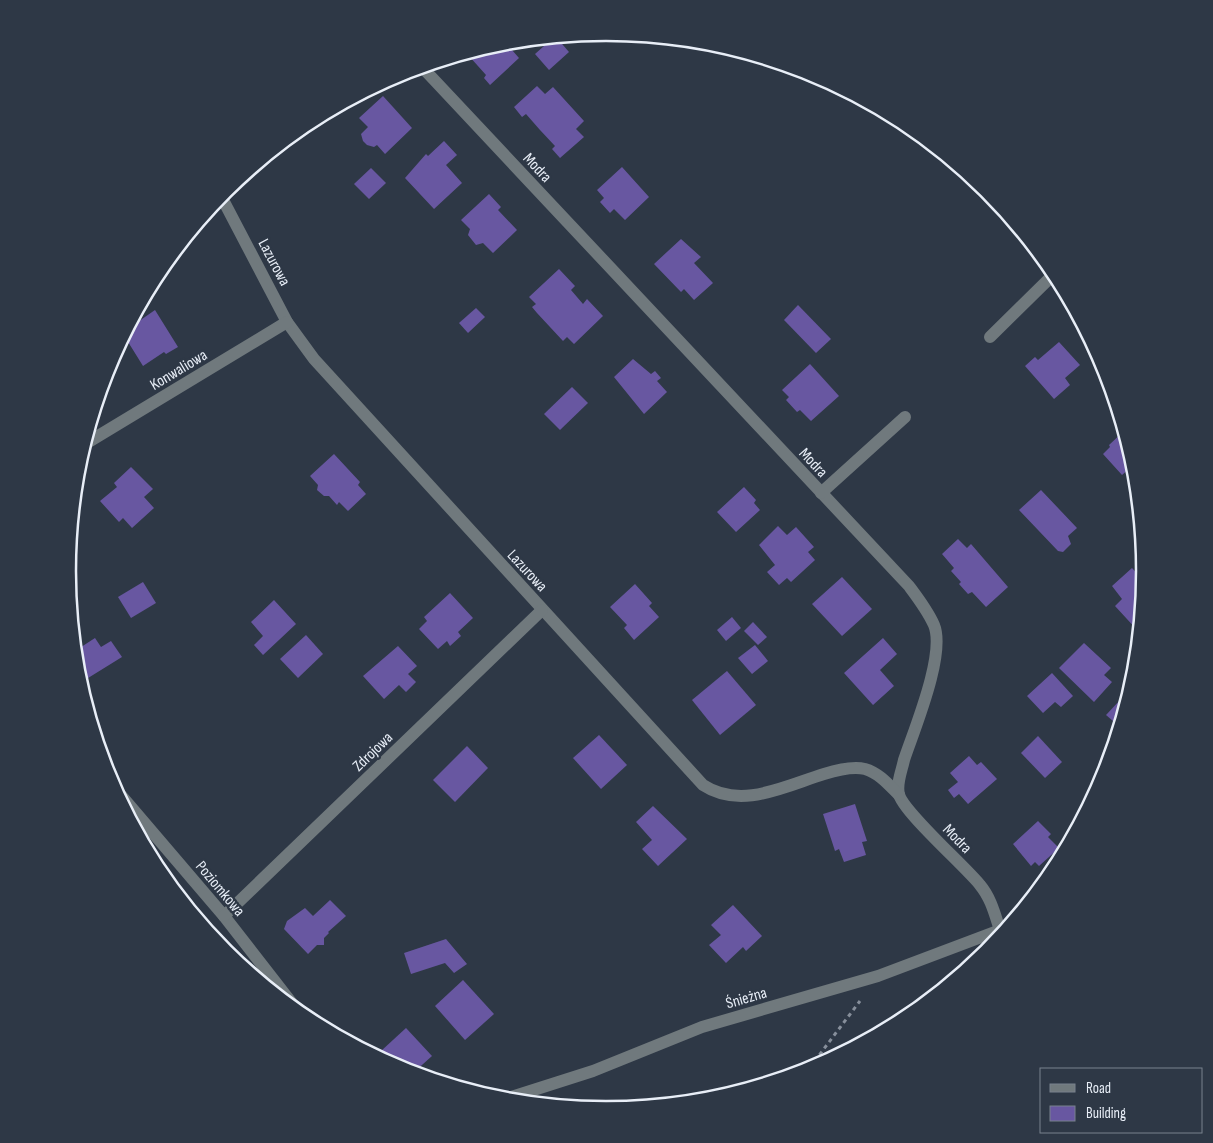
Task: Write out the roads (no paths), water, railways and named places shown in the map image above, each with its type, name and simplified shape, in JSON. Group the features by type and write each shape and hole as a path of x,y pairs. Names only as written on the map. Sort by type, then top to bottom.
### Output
{"street":[{"name":"Modra","path":"427,73 909,586 935,626 936,659 904,760 898,795 910,811 981,886 1002,924"},
{"name":"Lazurowa","path":"225,204 287,322 314,359 371,424 703,785 713,792 733,797 758,794 835,770 852,768 873,772 898,795"},
{"path":"990,338 1049,279"},
{"name":"Konwaliowa","path":"93,439 287,322"},
{"path":"821,493 905,416"},
{"name":"Zdrojowa","path":"224,916 542,610"},
{"name":"Poziomkowa","path":"132,809 224,916 283,991"},
{"name":"Śnieżna","path":"519,1094 593,1071 702,1027 878,976 994,933"}]}
